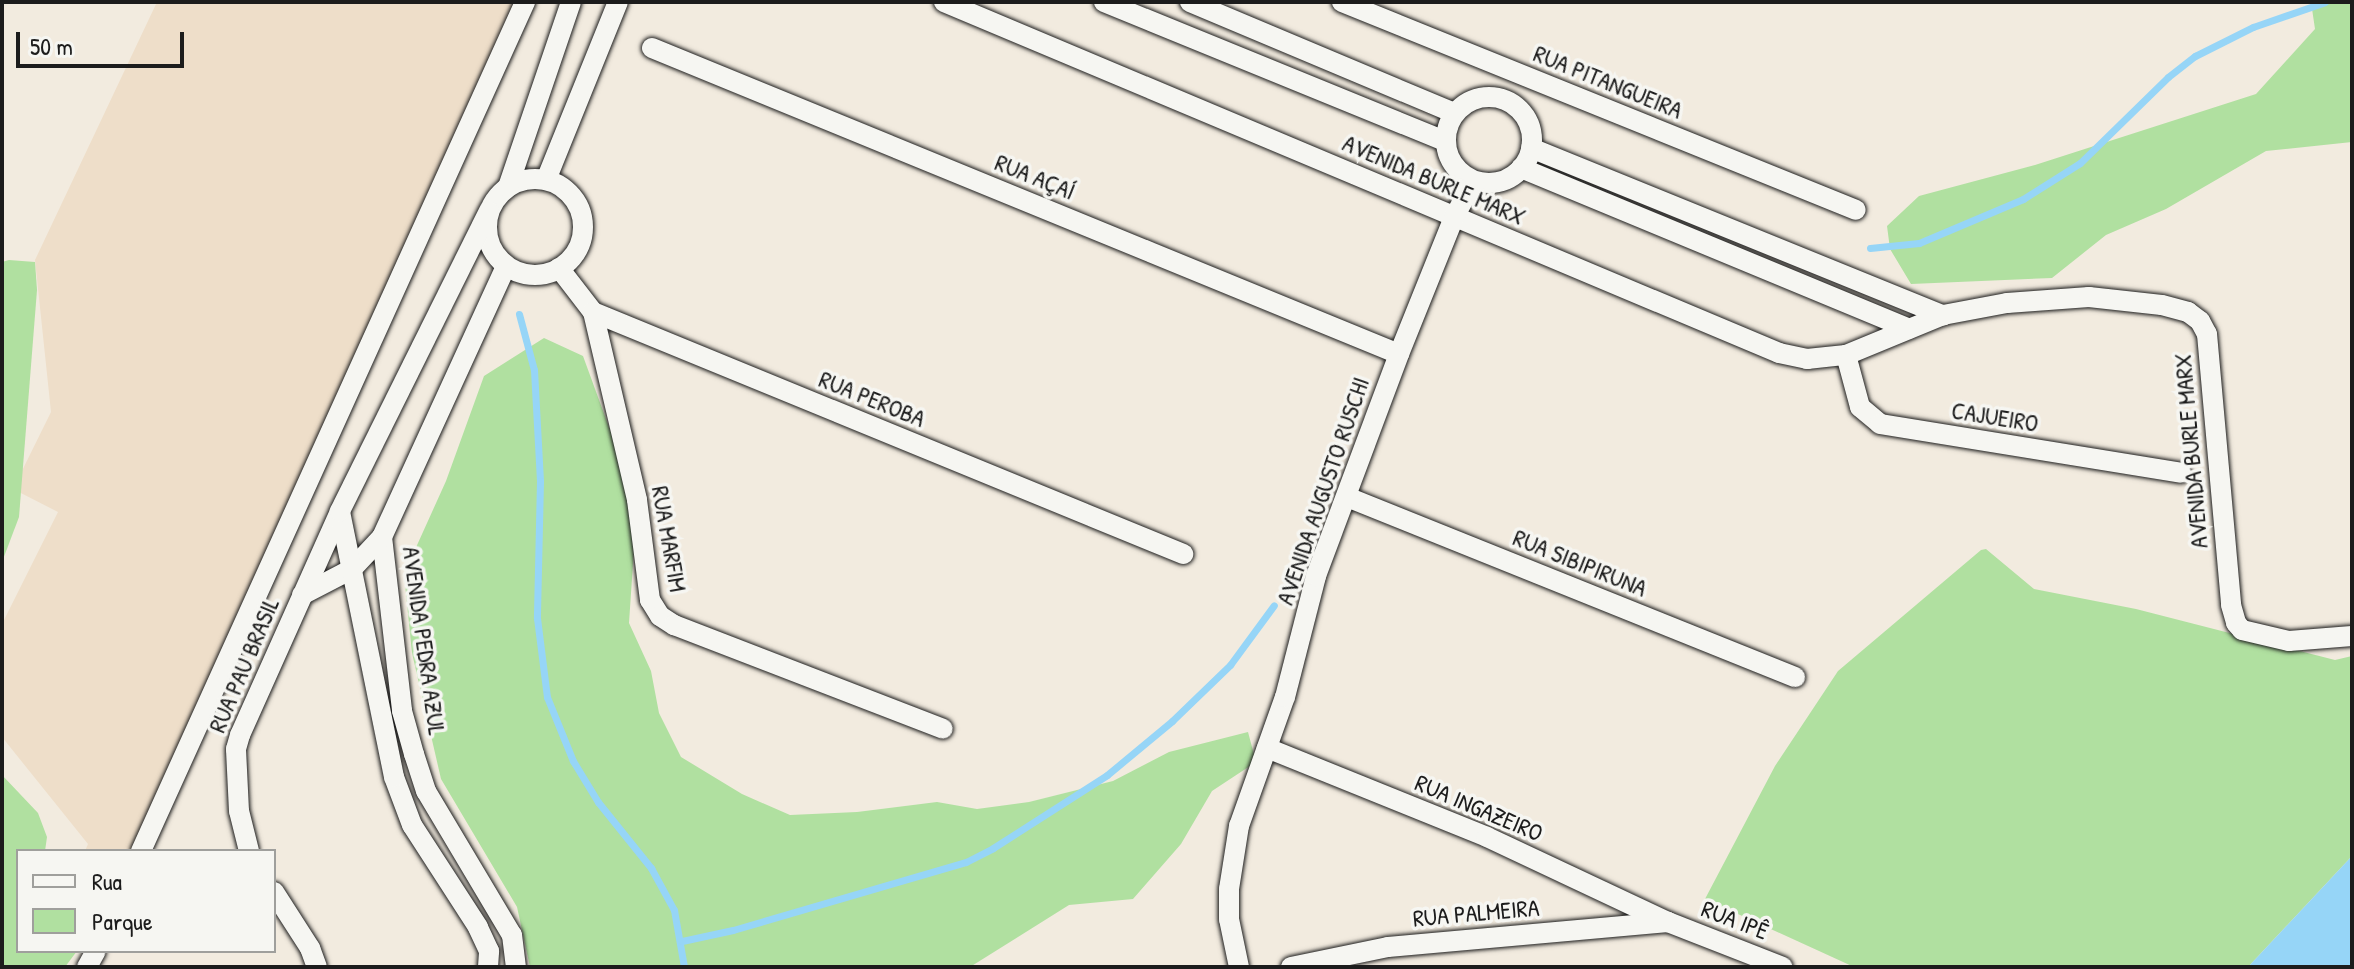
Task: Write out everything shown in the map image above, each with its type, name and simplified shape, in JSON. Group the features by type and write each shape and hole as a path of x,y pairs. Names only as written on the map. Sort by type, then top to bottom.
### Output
{"street":[{"path":"142,849 525,2"},
{"path":"488,967 489,951 478,927 412,825 394,777 340,511 489,211 508,187 571,2"},
{"path":"546,180 618,2"},
{"name":"AVENIDA BURLE MARX","path":"944,2 1779,353 1807,359 1846,355 1943,315 2007,303 2089,297 2162,305 2188,312 2200,321 2207,334 2231,605 2236,623 2242,630 2289,641 2352,636"},
{"name":"AVENIDA BURLE MARX","path":"1104,2 1445,141"},
{"path":"1190,2 1454,113"},
{"name":"RUA PITANGUEIRA","path":"1342,2 1856,210"},
{"name":"RUA AÇAÍ","path":"652,48 1399,354"},
{"path":"1509,101 1519,74"},
{"path":"1495,96 1509,101 1527,119 1531,148 1521,168 1503,181 1474,181 1454,166 1445,141 1454,113 1480,97 1495,96"},
{"path":"1531,148 1943,315"},
{"name":"AVENIDA BURLE MARX","path":"1521,168 1909,329"},
{"path":"489,211 487,231 492,250 506,266 532,275 559,268 571,258 583,228 573,198 561,187 546,180 526,180 508,187"},
{"name":"AVENIDA AUGUSTO RUSCHI","path":"1239,967 1229,919 1229,889 1239,826 1285,697 1316,576 1399,354 1454,217 1474,181"},
{"name":"AVENIDA PEDRA AZUL","path":"352,569 382,537 506,266"},
{"path":"559,268 593,312"},
{"name":"RUA PEROBA","path":"593,312 1183,554"},
{"name":"RUA MARFIM","path":"593,312 634,486 650,600 660,616 674,625 943,729"},
{"name":"CAJUEIRO","path":"1846,355 1860,407 1880,424 2181,473"},
{"name":"RUA SIBIPIRUNA","path":"1347,497 1795,677"},
{"name":"RUA PAU BRASIL","path":"248,849 239,811 236,749 340,511"},
{"name":"AVENIDA PEDRA AZUL","path":"382,537 402,711 414,754 426,791 512,935 516,967"},
{"name":"RUA PAU BRASIL","path":"302,595 352,569"},
{"name":"RUA INGAZEIRO","path":"1267,748 1487,837 1668,922"},
{"path":"276,895 310,948 317,967"},
{"name":"RUA PALMEIRA","path":"1291,967 1388,947 1668,922"},
{"name":"RUA IPÊ","path":"1668,922 1783,967"}],"shaded area":[{"path":"157,2 519,2 136,849 86,849 88,844 2,737 2,624 58,512 13,489 51,412 35,260"}],"green space":[{"path":"2311,2 2352,2 2352,142 2266,151 2166,209 2106,235 2052,278 1911,284 1890,249 1887,226 1919,196 2035,165 2256,94 2315,29"},
{"path":"2,262 35,262 37,290 19,517 2,562"},
{"path":"544,338 583,356 637,504 629,623 651,671 659,713 681,757 742,794 790,815 857,812 937,802 977,809 1029,802 1113,781 1169,752 1248,732 1256,762 1212,791 1181,844 1133,899 1069,905 970,967 530,967 517,907 441,779 412,653 404,574 446,481 484,376"},
{"path":"1986,549 2034,589 2136,609 2335,660 2352,656 2352,856 2248,967 1854,967 1705,899 1775,766 1838,671 1981,550"},
{"path":"2,775 38,813 47,837 45,849 16,849 16,953 76,953 65,967 2,967"}],"water":[{"path":"2352,856 2352,967 2248,967"}],"waterway":[{"path":"1870,248 1919,243 2023,199 2080,163 2168,77 2195,56 2253,27 2325,2"},
{"path":"519,314 534,370 540,481 537,618 547,697 573,761 598,802 651,868 674,910 684,967"},
{"path":"682,941 733,930 966,862 993,848 1107,775 1172,721 1230,665 1274,605"}]}
